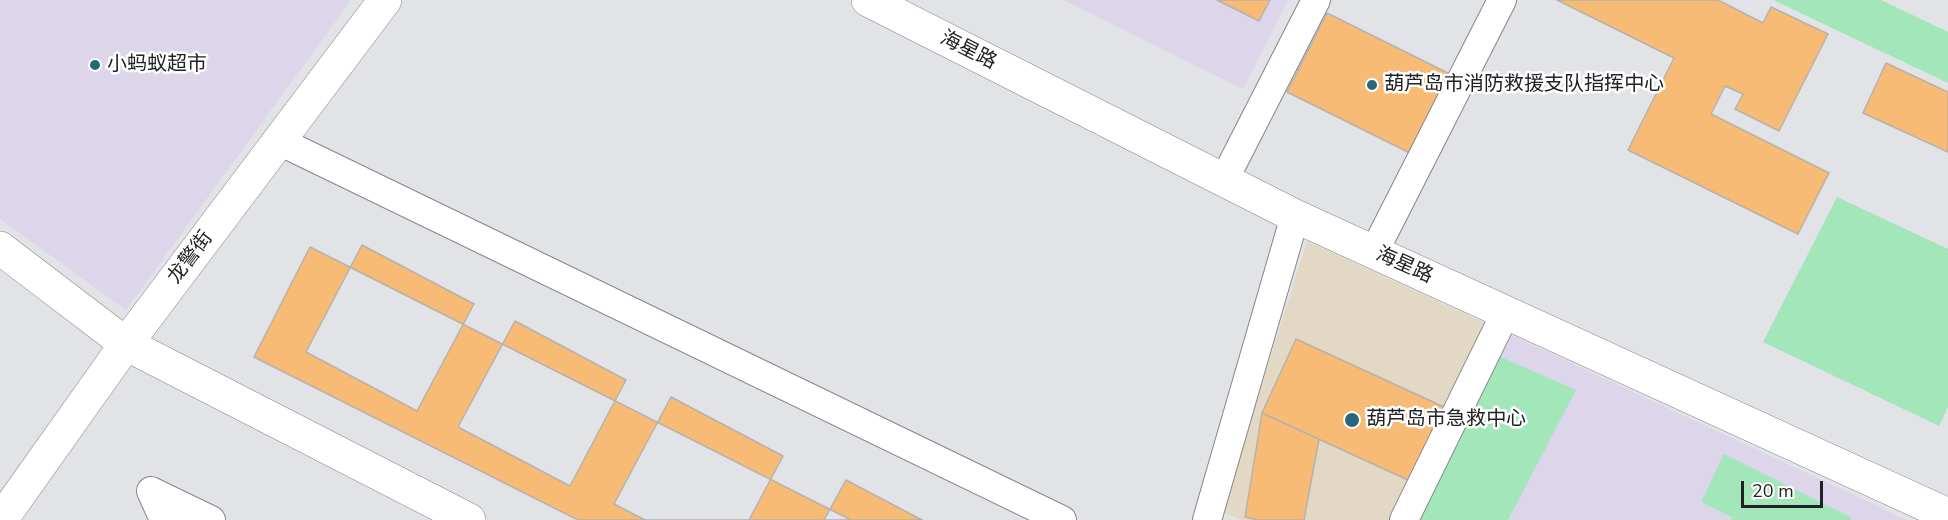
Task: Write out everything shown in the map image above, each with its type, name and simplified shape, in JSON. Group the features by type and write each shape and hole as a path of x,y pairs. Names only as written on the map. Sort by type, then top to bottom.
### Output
{"street":[{"name":"龙警街","path":"1,520 126,344 386,0"},
{"name":"海星路","path":"868,0 1295,216 1948,515"},
{"path":"1224,180 1316,0"},
{"path":"1374,252 1502,0"},
{"path":"279,141 1062,520"},
{"path":"1207,520 1295,216"},
{"path":"0,248 126,344 469,520"},
{"path":"1404,520 1506,312"},
{"path":"164,520 151,491 211,520"}],"shaded area":[{"path":"0,0 351,0 126,310 0,219"},
{"path":"1063,0 1288,0 1243,89"},
{"name":"葫芦岛市急救中心","path":"1307,241 1498,329 1404,520 1242,520 1222,512"},
{"path":"1498,329 1869,502 1906,520 1408,520"}],"green space":[{"path":"1773,0 1881,0 1948,32 1948,83"},
{"path":"1837,197 1948,249 1948,407 1939,426 1763,342"},
{"path":"1492,353 1576,390 1508,520 1411,520"},
{"path":"1724,454 1852,518 1850,520 1731,520 1732,517 1701,502"}],"building":[{"path":"1217,0 1270,0 1259,21"},
{"path":"1557,0 1718,0 1763,23 1771,7 1828,34 1779,131 1735,109 1743,94 1725,86 1711,114 1829,173 1798,234 1628,150 1674,58"},
{"name":"葫芦岛市消防救援支队指挥中心","path":"1327,13 1458,78 1418,157 1287,92"},
{"path":"1886,63 1948,92 1948,152 1863,113"},
{"path":"362,245 474,304 417,411 306,352"},
{"path":"310,247 851,520 578,520 254,357"},
{"path":"515,321 626,380 570,486 458,427"},
{"path":"1296,339 1444,407 1410,481 1262,413"},
{"path":"671,397 783,456 749,520 645,520 614,504"},
{"path":"1262,413 1319,439 1304,520 1257,520 1245,517"},
{"path":"846,480 922,520 824,520"}],"place":[{"name":"小蚂蚁超市","path":"95,65"},
{"name":"葫芦岛市消防救援支队指挥中心","path":"1372,85"},
{"name":"葫芦岛市急救中心","path":"1352,420"}]}
